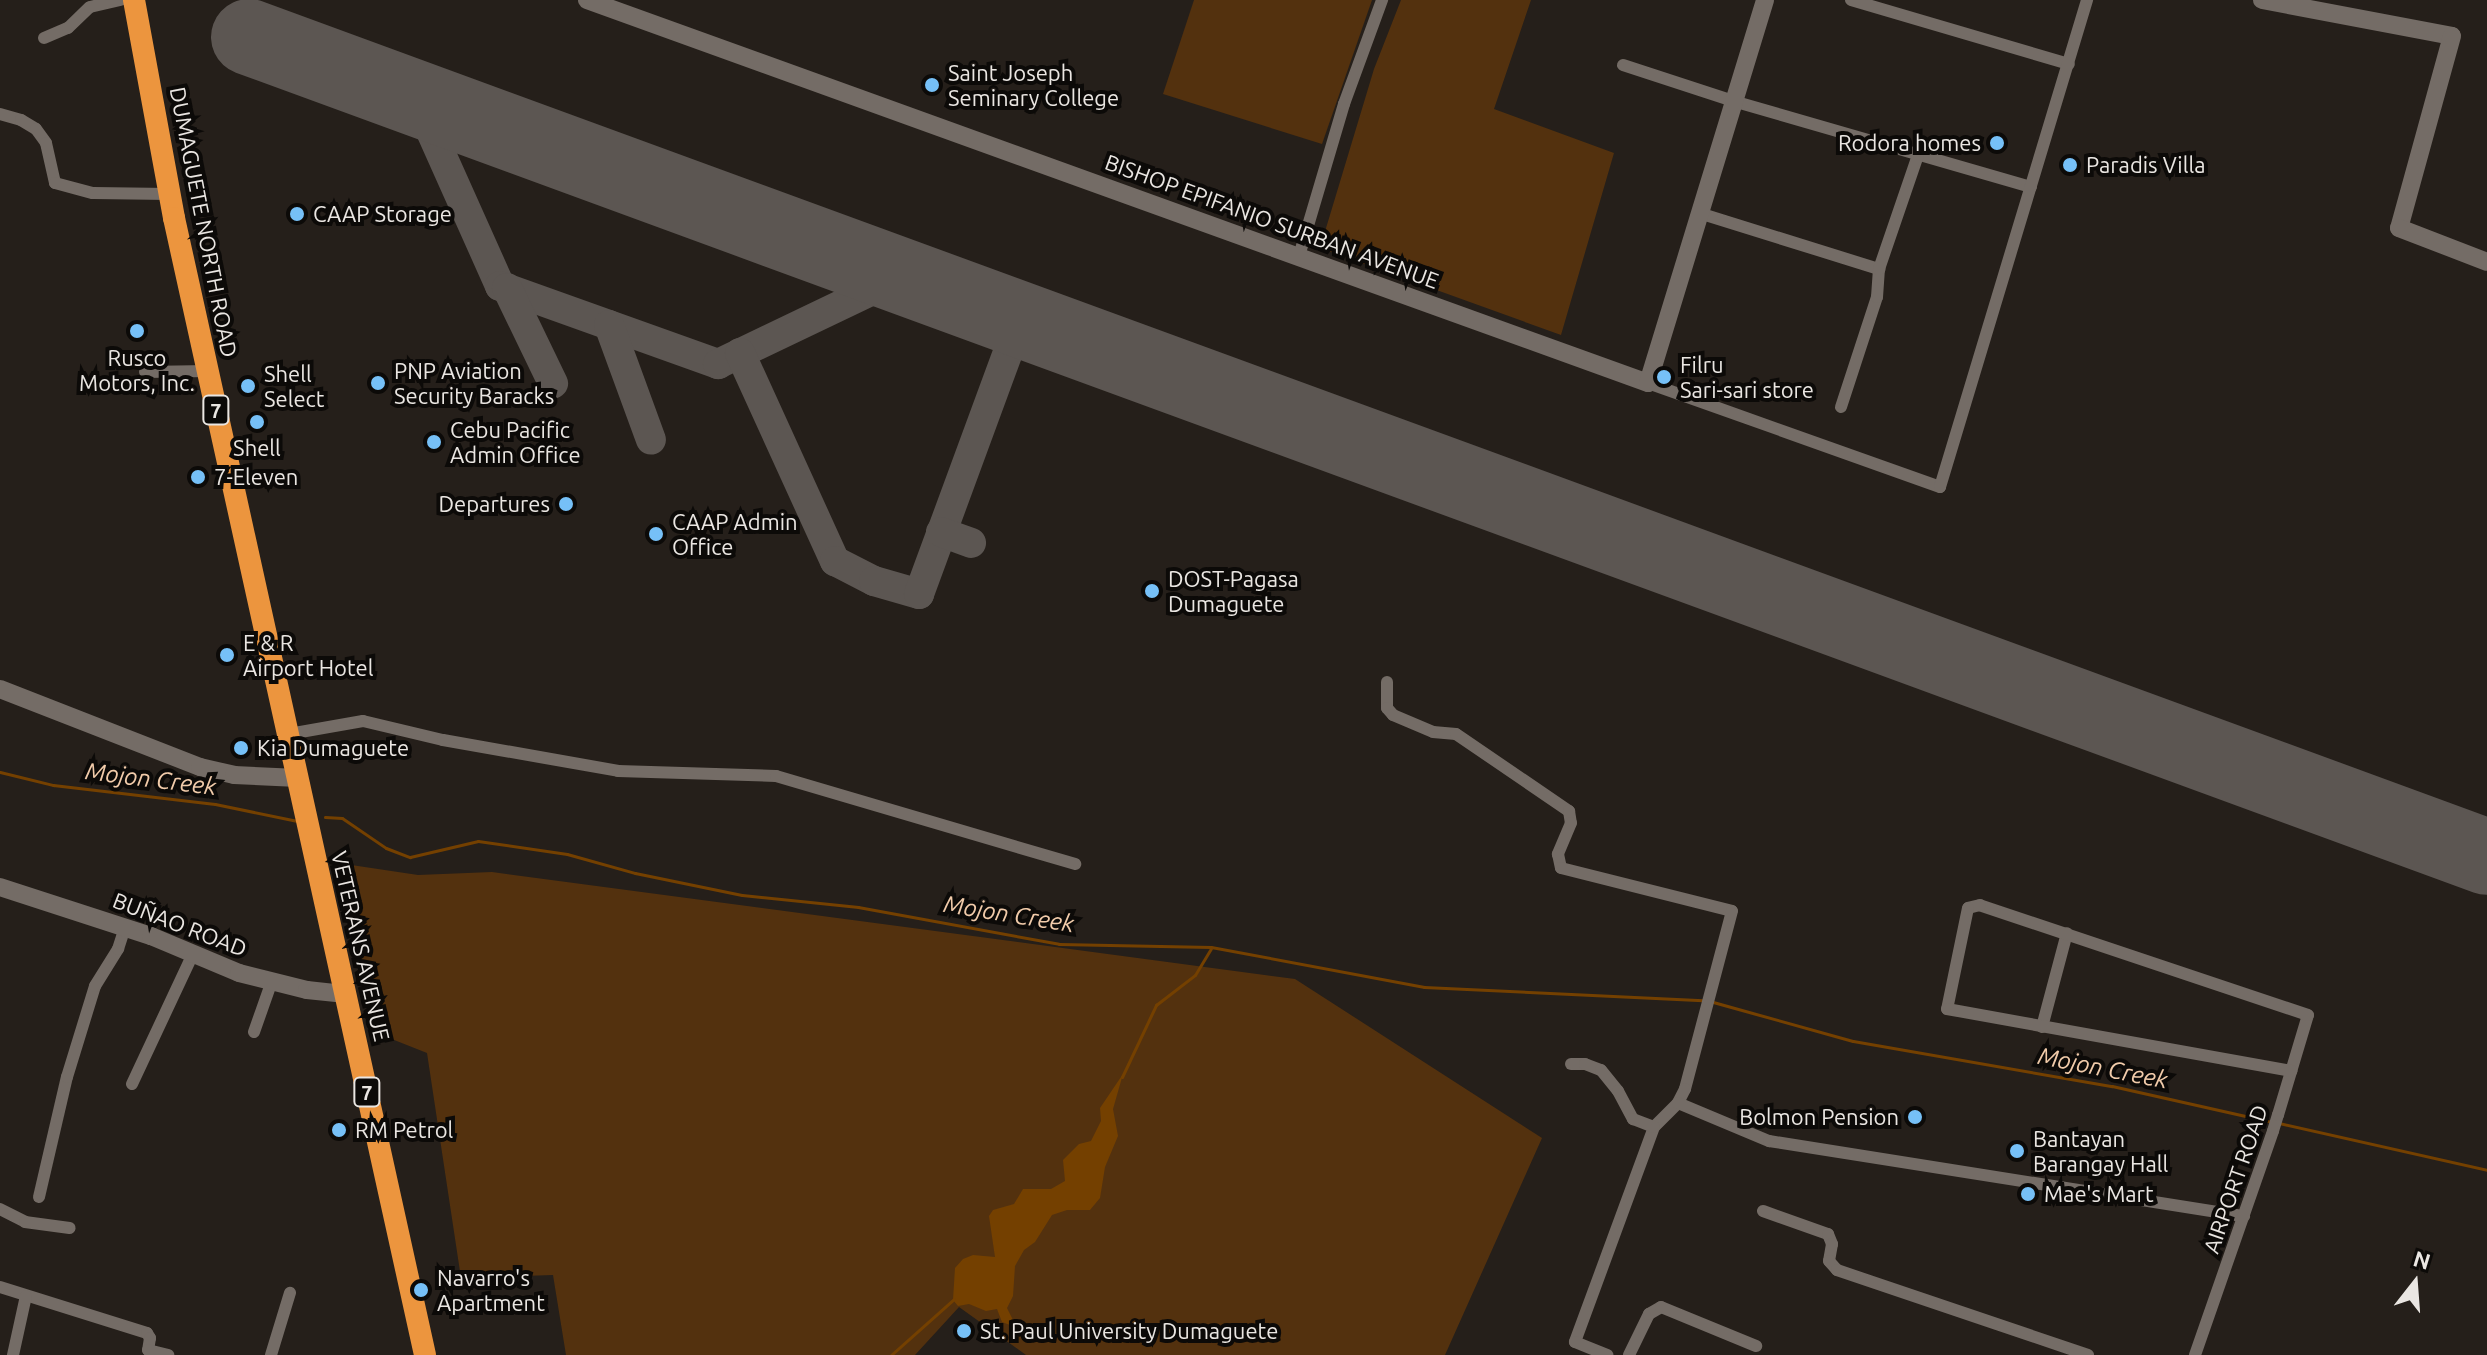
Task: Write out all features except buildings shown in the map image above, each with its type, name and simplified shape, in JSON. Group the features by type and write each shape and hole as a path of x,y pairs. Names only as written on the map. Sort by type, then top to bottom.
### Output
{"highway":[{"name":"DUMAGUETE NORTH ROAD","path":"134,0 169,194 308,830"},
{"name":"VETERANS AVENUE","path":"308,830 425,1355"}],"street":[{"path":"44,38 68,28 90,7 120,0"},
{"name":"BISHOP EPIFANIO SURBAN AVENUE","path":"587,0 1940,487 2031,187"},
{"path":"1299,256 1344,104 1382,0"},
{"path":"1648,383 1765,0"},
{"path":"1851,0 2069,64"},
{"path":"1623,65 1733,101 2031,187 2087,0"},
{"path":"2262,0 2452,36 2399,228 2487,262"},
{"path":"0,114 21,120 36,129 46,143 55,183 93,193 169,194"},
{"path":"1841,407 1877,297 1879,269 1918,155"},
{"path":"1699,213 1879,269"},
{"path":"145,372 208,371"},
{"path":"1387,682 1387,708 1393,715 1433,732 1456,734 1569,811 1571,823 1558,854 1561,868 1732,911 1678,1103 1654,1127 1575,1342 1607,1355"},
{"path":"0,689 200,767 234,775 298,778"},
{"path":"289,734 363,721 443,740 618,771 776,776 1075,864"},
{"name":"BUÑAO ROAD","path":"0,887 125,927 239,973 307,990 346,994"},
{"path":"2042,1027 2067,933 1980,905 1968,908 1947,1009 2042,1027 2291,1071"},
{"path":"39,1197 67,1077 95,986 118,949 125,927"},
{"name":"AIRPORT ROAD","path":"2067,933 2308,1015 2273,1131 2195,1355"},
{"path":"132,1084 193,954"},
{"path":"254,1032 272,981"},
{"path":"1571,1064 1585,1064 1601,1070 1618,1091 1633,1119 1654,1127"},
{"path":"1678,1103 1769,1141 2244,1216"},
{"path":"0,1209 25,1222 70,1228"},
{"path":"1763,1211 1828,1234 1832,1244 1829,1261 1837,1270 2088,1355"},
{"path":"0,1287 147,1333 150,1338 148,1353 168,1355"},
{"path":"271,1355 290,1293"},
{"path":"13,1355 26,1296"},
{"path":"1629,1355 1649,1314 1661,1307 1756,1346"}],"shaded area":[{"path":"1194,0 1372,0 1322,144 1163,94"},
{"path":"1401,0 1531,0 1494,109 1614,153 1561,335 1320,248 1374,69"},
{"path":"338,863 418,875 492,872 1295,979 1542,1138 1445,1355 1026,1355 959,1307 915,1355 566,1355 553,1275 461,1278 427,1053 374,1032"},
{"path":"1123,1074 1113,1109 1118,1136 1105,1167 1100,1198 1090,1210 1067,1210 1052,1215 1035,1242 1024,1250 1015,1266 1013,1296 1007,1308 1013,1320 1010,1325 1002,1322 997,1309 986,1311 969,1304 958,1306 953,1300 955,1268 963,1259 973,1255 995,1257 989,1216 993,1210 1014,1204 1023,1189 1051,1189 1065,1181 1063,1160 1079,1144 1091,1141 1101,1121 1100,1108"}],"waterway":[{"name":"Mojon Creek","path":"0,772 53,785 215,804 297,821"},
{"name":"Mojon Creek","path":"325,817 342,818 386,848 410,857 478,841 567,854 635,873 742,895 858,907 1059,944 1211,947 1424,987 1703,1000"},
{"path":"1122,1077 1156,1005 1195,975 1211,948"},
{"name":"Mojon Creek","path":"1713,1002 1853,1041 2112,1086 2272,1122"},
{"name":"Mojon Creek","path":"2279,1123 2487,1170"},
{"path":"891,1355 954,1299"}],"taxiway":[{"path":"416,98 500,286 718,364 902,276"},
{"path":"507,288 553,383"},
{"path":"740,353 835,561 874,581 919,594 1020,319"},
{"path":"609,325 651,440"},
{"path":"941,532 971,543"}],"runway":[{"path":"249,37 2487,857"}],"place":[{"name":"Saint Joseph Seminary College","path":"932,85"},
{"name":"Rodora homes","path":"1997,143"},
{"name":"Paradis Villa","path":"2070,165"},
{"name":"CAAP Storage","path":"297,214"},
{"name":"Rusco Motors, Inc.","path":"137,331"},
{"name":"Filru Sari-sari store","path":"1664,377"},
{"name":"PNP Aviation Security Baracks","path":"378,383"},
{"name":"Shell Select","path":"248,386"},
{"name":"Shell","path":"257,422"},
{"name":"Cebu Pacific Admin Office","path":"434,442"},
{"name":"7-Eleven","path":"198,477"},
{"name":"Departures","path":"566,504"},
{"name":"CAAP Admin Office","path":"656,534"},
{"name":"DOST-Pagasa Dumaguete","path":"1152,591"},
{"name":"E & R Airport Hotel","path":"227,655"},
{"name":"Kia Dumaguete","path":"241,748"},
{"name":"Bolmon Pension","path":"1915,1117"},
{"name":"RM Petrol","path":"339,1130"},
{"name":"Bantayan Barangay Hall","path":"2017,1151"},
{"name":"Mae's Mart","path":"2028,1194"},
{"name":"Navarro's Apartment","path":"421,1290"},
{"name":"St. Paul University Dumaguete","path":"964,1331"}]}
